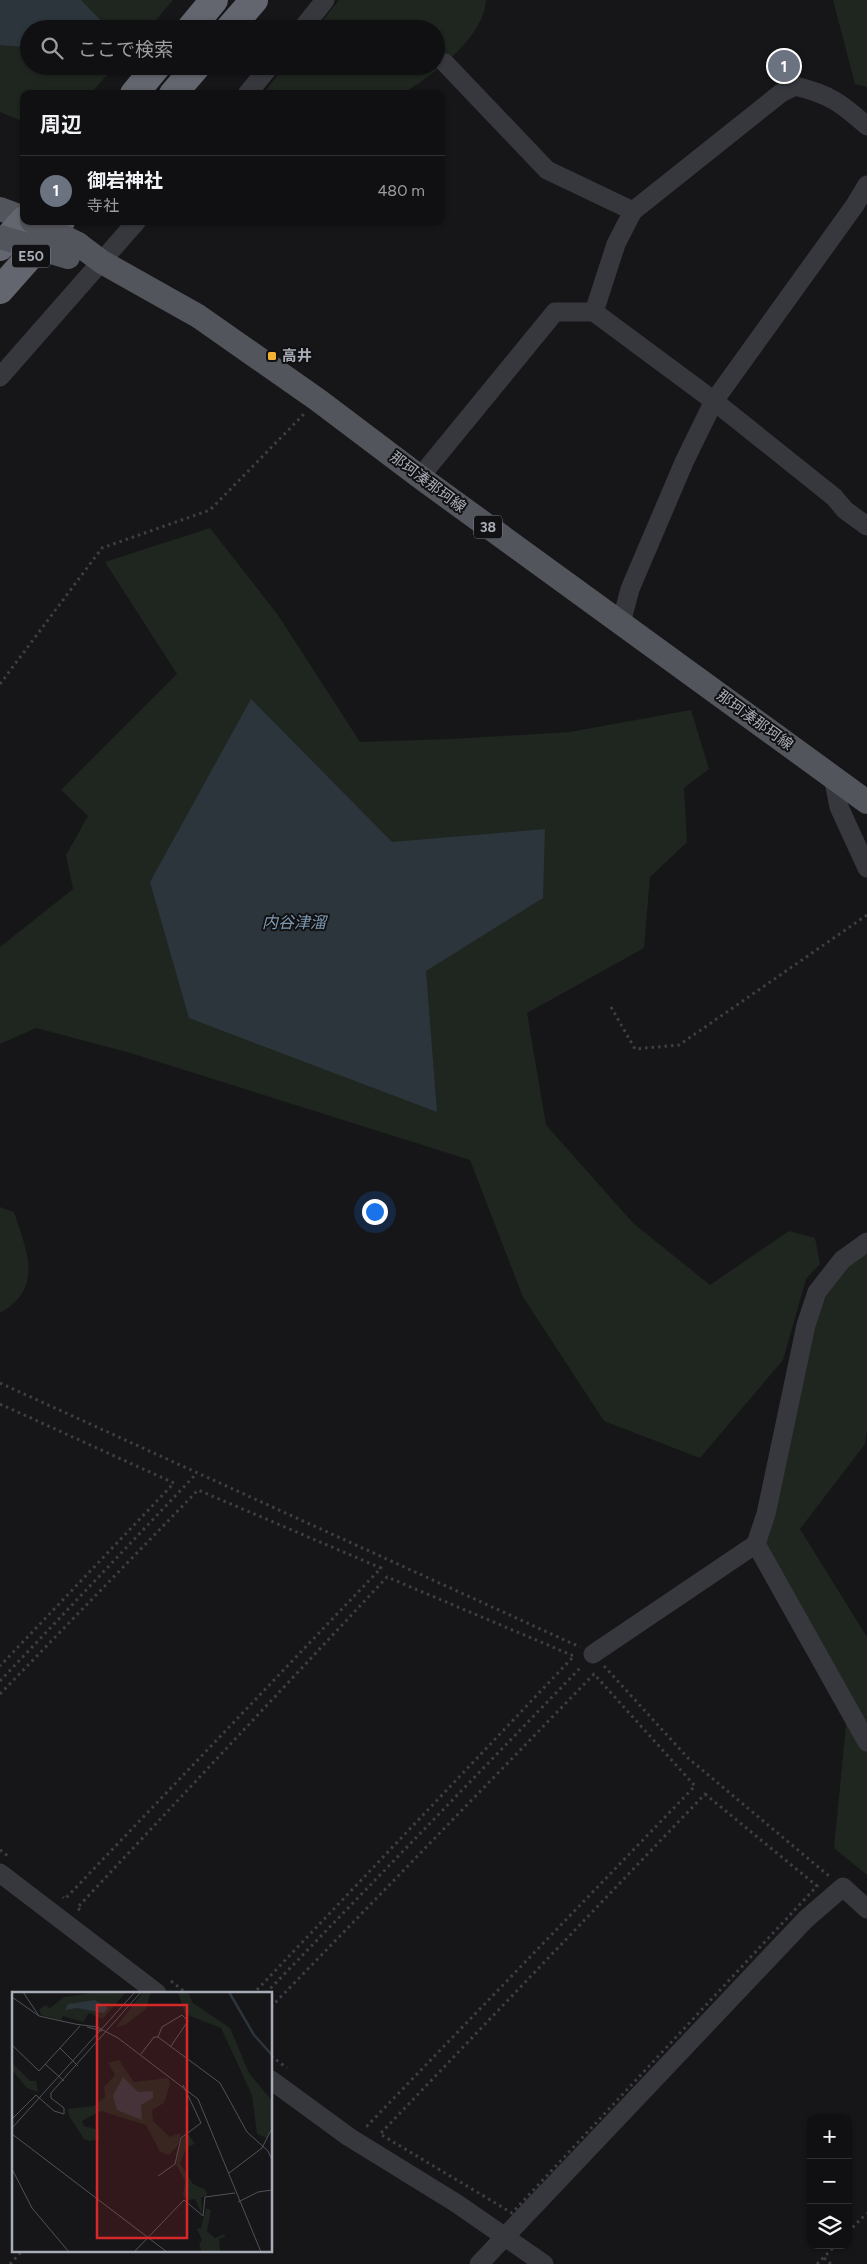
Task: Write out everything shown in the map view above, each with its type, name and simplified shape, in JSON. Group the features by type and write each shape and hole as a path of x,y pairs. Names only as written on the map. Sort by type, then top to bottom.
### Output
{"highway":[{"path":"197,20 214,0"},
{"path":"237,20 254,0"},
{"path":"137,90 150,75"},
{"path":"176,90 189,75"},
{"name":"E50","path":"0,247 20,224"},
{"name":"E50","path":"0,290 57,225"}],"main road":[{"path":"0,209 20,217"},
{"name":"那珂湊那珂線","path":"38,225 73,250"},
{"name":"那珂湊那珂線","path":"0,237 73,250 102,262 198,316 318,400 420,477 867,802"}],"street":[{"path":"309,20 325,0"},
{"path":"445,63 547,170 633,211"},
{"path":"250,90 263,75"},
{"path":"594,312 616,244 633,211 781,93 795,86 820,92 842,104 867,126"},
{"path":"621,623 630,589 685,460 714,401 861,208 867,185"},
{"path":"0,377 134,225"},
{"path":"420,477 555,312 594,312 714,401 834,498 845,510 867,526"},
{"path":"833,777 839,807 867,868"},
{"path":"593,1654 756,1544 766,1514 806,1326 817,1292 842,1260 867,1242"},
{"path":"756,1544 867,1742"},
{"path":"0,1873 156,1992"},
{"path":"479,2264 806,1919 843,1887 867,1909"},
{"path":"272,2081 349,2137 506,2236 544,2264"}],"path":[{"path":"0,684 102,548 210,510 318,400"},
{"path":"611,1007 635,1049 679,1045 867,916"},
{"path":"0,1383 593,1654 688,1758 843,1887"},
{"path":"0,1404 174,1483 0,1666"},
{"path":"0,1681 196,1474"},
{"path":"0,1694 198,1490 381,1568 65,1899 58,1893"},
{"path":"77,1908 387,1577 574,1656 255,1992"},
{"path":"267,1992 593,1654"},
{"path":"272,2005 594,1674 694,1786 367,2126 359,2120"},
{"path":"705,1794 817,1886 512,2213 380,2134 705,1794"},
{"path":"0,1850 14,1861"},
{"path":"272,2057 295,2074"},
{"path":"852,2228 867,2213"},
{"path":"816,2264 832,2249"},
{"path":"10,2264 21,2252"},
{"path":"824,2258 831,2264"}],"shaded area":[{"path":"0,0 173,0 156,20 20,20 20,75 107,75 94,90 20,90 20,120 0,112"},
{"path":"339,0 486,0 483,14 476,28 466,42 445,62 445,20 323,20"},
{"path":"833,0 867,0 867,87 855,84"},
{"path":"278,75 430,75 408,90 266,90"},
{"path":"210,528 278,615 360,742 570,732 691,710 709,769 684,788 687,842 650,877 644,948 527,1013 546,1125 633,1223 710,1285 789,1231 815,1238 820,1264 806,1279 783,1360 700,1458 604,1421 523,1297 470,1160 127,1052 36,1028 0,1044 0,947 73,889 66,855 88,816 61,790 177,674 105,562"},
{"path":"0,1207 14,1212 27,1254 28,1267 27,1280 23,1292 14,1303 0,1313"},
{"path":"867,1254 867,1430 865,1444 800,1529 867,1637 867,1875 834,1848 848,1705 760,1544 814,1327 826,1296 849,1263"}],"water":[{"path":"0,0 81,0 100,20 20,20 20,47 0,45"},
{"name":"内谷津溜","path":"251,699 392,842 545,829 543,898 426,971 437,1112 189,1018 150,882"}],"place":[{"name":"御岩神社","path":"784,66"},
{"name":"高井","path":"272,356"}]}
